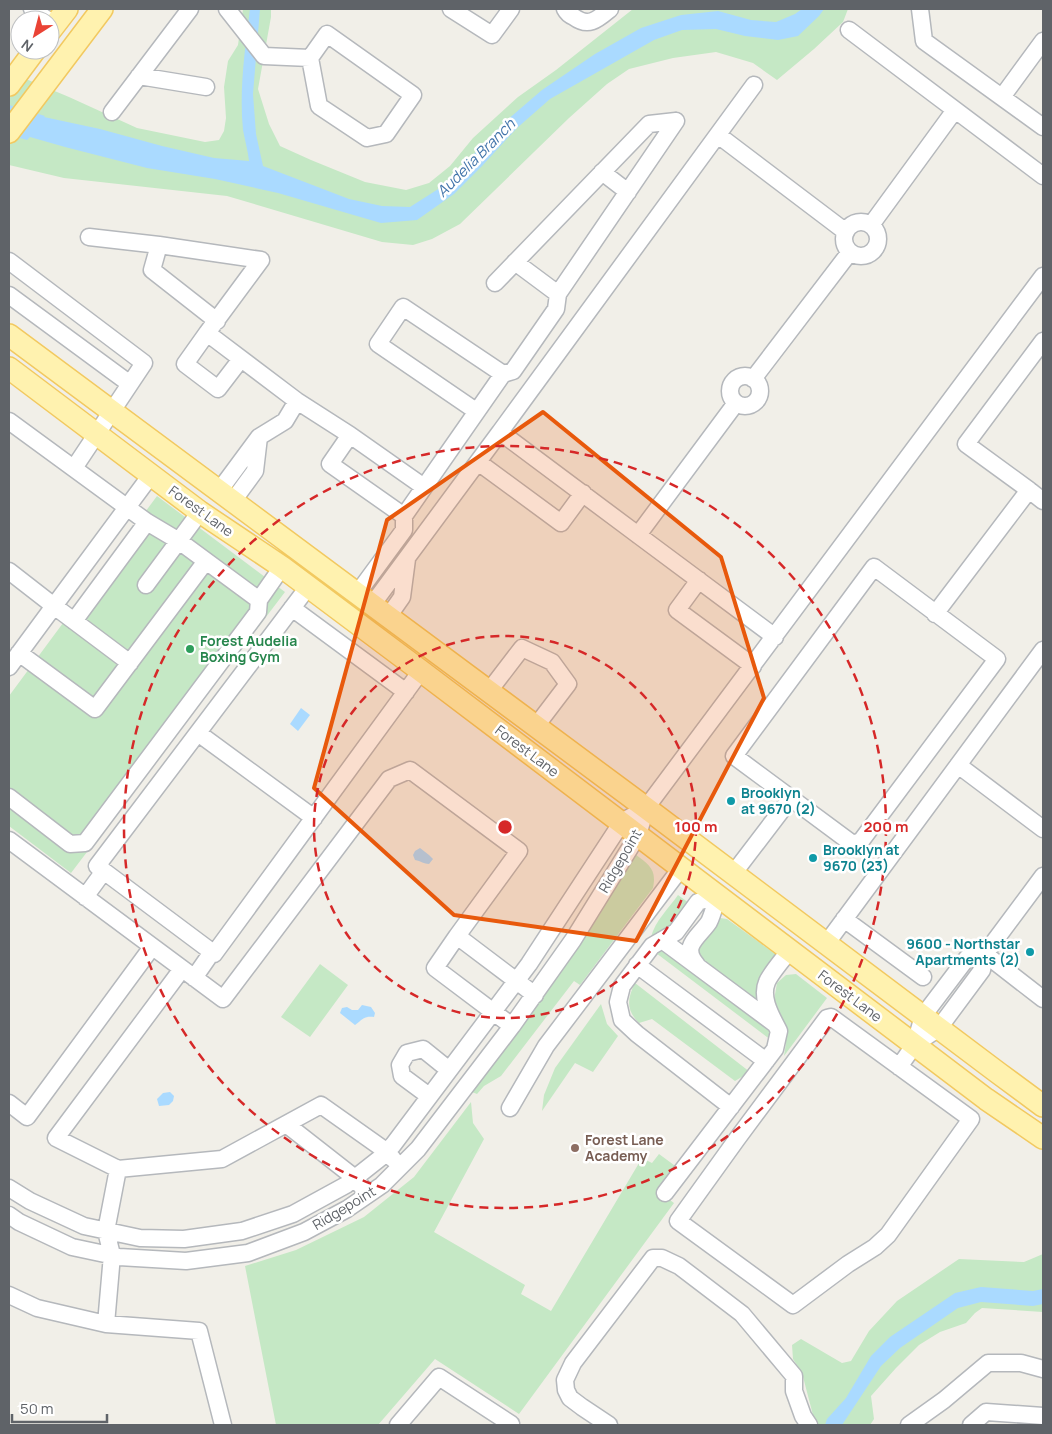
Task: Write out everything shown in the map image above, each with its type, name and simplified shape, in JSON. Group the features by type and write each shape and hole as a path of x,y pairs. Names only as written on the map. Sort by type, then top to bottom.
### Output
{"main road":[{"path":"9,132 102,9"},
{"path":"11,81 27,60"},
{"name":"Forest Lane","path":"9,335 437,652 1043,1106"},
{"name":"Forest Lane","path":"9,368 200,512 282,567 986,1098 1043,1138"},
{"path":"282,567 290,564 300,566 340,597 350,597 373,605"},
{"path":"421,671 437,652"},
{"path":"718,895 726,888 736,892 783,927 798,935 821,940"}],"street":[{"path":"112,112 190,9"},
{"path":"228,9 264,56 310,58"},
{"path":"451,9 492,35 511,9"},
{"path":"565,9 567,13 581,22 590,22 602,16 610,9"},
{"path":"920,9 924,41 1043,126"},
{"path":"60,26 78,40"},
{"path":"849,30 1043,176"},
{"path":"327,34 413,95 386,134 367,138 319,106 310,58 327,34"},
{"path":"1002,97 1042,45"},
{"path":"139,76 206,87"},
{"path":"373,605 402,598 397,585 407,557 754,85"},
{"path":"871,226 956,110"},
{"path":"373,605 404,530 404,516 503,374 513,371 556,309 558,294 676,121 649,124 495,283"},
{"path":"718,135 846,232"},
{"path":"602,172 628,192"},
{"path":"862,222 871,226 877,233 878,242 875,250 867,255 858,256 850,252 844,239 846,232 852,225 862,222"},
{"path":"89,236 261,260 185,364 218,389 241,359"},
{"path":"159,245 152,270 212,327 241,359 297,401 350,434 424,487"},
{"path":"638,534 736,403 731,397 730,389 732,382 738,377 746,376 753,379 850,252"},
{"path":"9,261 144,364 74,468"},
{"path":"516,262 558,294"},
{"path":"646,808 1043,276"},
{"path":"9,295 130,384"},
{"path":"476,411 378,344 402,307 503,374"},
{"path":"1043,342 966,444 1043,501"},
{"path":"226,496 255,471 259,437 285,421 297,401"},
{"path":"9,422 147,522 179,541 259,600"},
{"path":"500,432 775,636"},
{"path":"350,434 330,464 404,516"},
{"path":"478,462 561,523 583,493"},
{"path":"9,667 151,475"},
{"path":"935,614 1028,490"},
{"path":"146,586 200,512"},
{"path":"74,621 147,522"},
{"path":"19,653 96,709 206,561"},
{"path":"9,797 70,844 85,843 258,612 259,600 282,567"},
{"path":"874,567 935,614 997,659 861,840 855,843 850,842 734,756 874,567"},
{"path":"9,571 130,663"},
{"path":"699,580 677,610 753,666"},
{"path":"212,952 97,866 308,587"},
{"path":"292,608 406,692"},
{"path":"489,691 522,648 552,662 568,684 536,726"},
{"path":"821,940 841,923 958,766 1037,670 1043,650"},
{"path":"400,1167 386,1151 321,1105 222,1159 118,1169 56,1138 188,974 212,952 214,954 421,671"},
{"path":"198,733 314,818"},
{"path":"958,766 1043,829"},
{"path":"9,840 223,1000 389,779 410,770 518,851 435,968 512,1026"},
{"path":"733,874 791,798"},
{"name":"Ridgepoint","path":"9,1188 30,1201 84,1226 140,1238 184,1239 242,1231 293,1214 346,1185 393,1144 554,927 646,808"},
{"name":"Ridgepoint","path":"9,1215 19,1222 72,1247 119,1257 186,1262 248,1253 304,1232 347,1209 382,1185 418,1148 512,1026 573,940 630,828"},
{"path":"510,1108 546,1046 681,868"},
{"path":"85,897 104,871"},
{"path":"899,1067 931,1022 967,958 985,954 1043,876"},
{"path":"718,895 698,902 676,932 652,946 622,986 618,1002 622,1020 636,1034 731,1107"},
{"path":"697,965 692,960 690,944 709,921 718,895"},
{"path":"841,923 923,977"},
{"path":"554,927 573,940"},
{"path":"457,936 534,994"},
{"path":"662,940 776,1025"},
{"path":"9,1103 27,1117 152,947"},
{"path":"665,1193 775,1049 779,1031 769,1011 765,994 767,982 790,950"},
{"path":"985,954 1043,998"},
{"path":"637,965 766,1061"},
{"path":"971,1119 834,1019 831,1017 827,1018 678,1221 793,1305 848,1264 875,1247 888,1235 971,1119 986,1098"},
{"path":"429,1096 402,1076 400,1065 407,1054 423,1049 445,1076 458,1096"},
{"path":"286,1124 355,1178 368,1194"},
{"path":"106,1324 112,1255 106,1231 118,1169"},
{"path":"609,1425 570,1398 566,1390 565,1380 573,1364 653,1258 662,1258 679,1266 742,1314 794,1376 794,1390 803,1416 810,1425"},
{"path":"9,1295 37,1308 106,1324 200,1331 222,1425"},
{"path":"909,1425 944,1400 988,1363 1021,1364 1043,1369"},
{"path":"398,1425 439,1377 511,1425"},
{"path":"971,1425 986,1412 1043,1416"}],"highlighted area":[{"path":"543,412 721,557 764,698 636,941 454,915 314,788 387,520"}],"green space":[{"path":"243,9 271,9 258,89 269,124 280,146 365,182 406,190 429,183 450,166 473,138 518,97 556,70 633,9 848,9 843,22 777,80 753,63 716,52 673,58 629,69 607,84 569,118 460,224 432,239 413,245 382,242 227,196 64,178 9,165 9,72 137,128 205,142 219,140 224,131 226,118 224,87 228,61 238,45"},
{"path":"157,496 285,592 71,873 9,826 9,696"},
{"path":"635,854 651,868 654,876 653,888 580,985 574,981 501,1076 484,1086 477,1094 472,1092 600,914"},
{"path":"678,895 689,903 673,926 651,937 659,920"},
{"path":"720,918 727,919 781,958 760,1004 702,960 697,954 702,939"},
{"path":"665,950 767,1022 771,1032 771,1040 656,953"},
{"path":"320,964 348,985 310,1037 281,1017"},
{"path":"796,974 827,998 784,1056 786,1030 774,1000 777,983 786,975"},
{"path":"635,983 750,1072 735,1081 652,1019 639,1023 632,1014 629,1004 630,994"},
{"path":"601,1004 607,1024 618,1036 593,1072 575,1063 542,1111 544,1095 555,1068"},
{"path":"471,1102 473,1123 484,1139 434,1232 525,1285 521,1294 551,1311 642,1158 652,1163 659,1154 678,1168 660,1193 674,1203 519,1414 435,1359 378,1425 276,1425 245,1266 296,1250 364,1217 414,1177"},
{"path":"1043,1254 1043,1312 982,1308 966,1323 940,1332 919,1345 896,1368 871,1396 874,1419 870,1425 817,1425 802,1373 793,1359 792,1345 801,1339 842,1363 851,1361 869,1331 897,1301 959,1259 1024,1262"}],"water":[{"name":"Audelia Branch","path":"250,9 260,9 253,94 256,134 263,166 349,199 382,206 410,207 443,186 507,120 542,90 595,54 641,28 681,15 718,11 751,20 776,22 802,9 824,9 798,36 778,40 745,36 716,29 682,30 654,40 550,99 517,128 454,194 417,220 381,223 278,193 215,179 147,168 30,137 27,140 9,135 9,105 44,117 100,129 162,146 214,158 249,161 243,130 242,100 243,70"},
{"path":"301,708 310,715 298,731 290,724"},
{"path":"420,848 433,859 429,864 415,860 413,855"},
{"path":"362,1005 371,1007 375,1013 374,1017 365,1018 355,1025 340,1013 342,1008 347,1007 352,1010 358,1010"},
{"path":"170,1092 174,1096 173,1101 169,1105 159,1106 157,1099 163,1093"},
{"path":"981,1287 1033,1291 1043,1289 1043,1304 1033,1306 981,1302 958,1308 900,1348 881,1366 842,1425 825,1425 827,1419 846,1398 871,1356 890,1337 955,1293"}],"place":[{"name":"Forest Audelia Boxing Gym","path":"190,649"},
{"name":"Brooklyn at 9670 (2)","path":"731,801"},
{"name":"Brooklyn at 9670 (23)","path":"813,858"},
{"name":"9600 - Northstar Apartments (2)","path":"1030,952"},
{"name":"Forest Lane Academy","path":"575,1148"}]}
